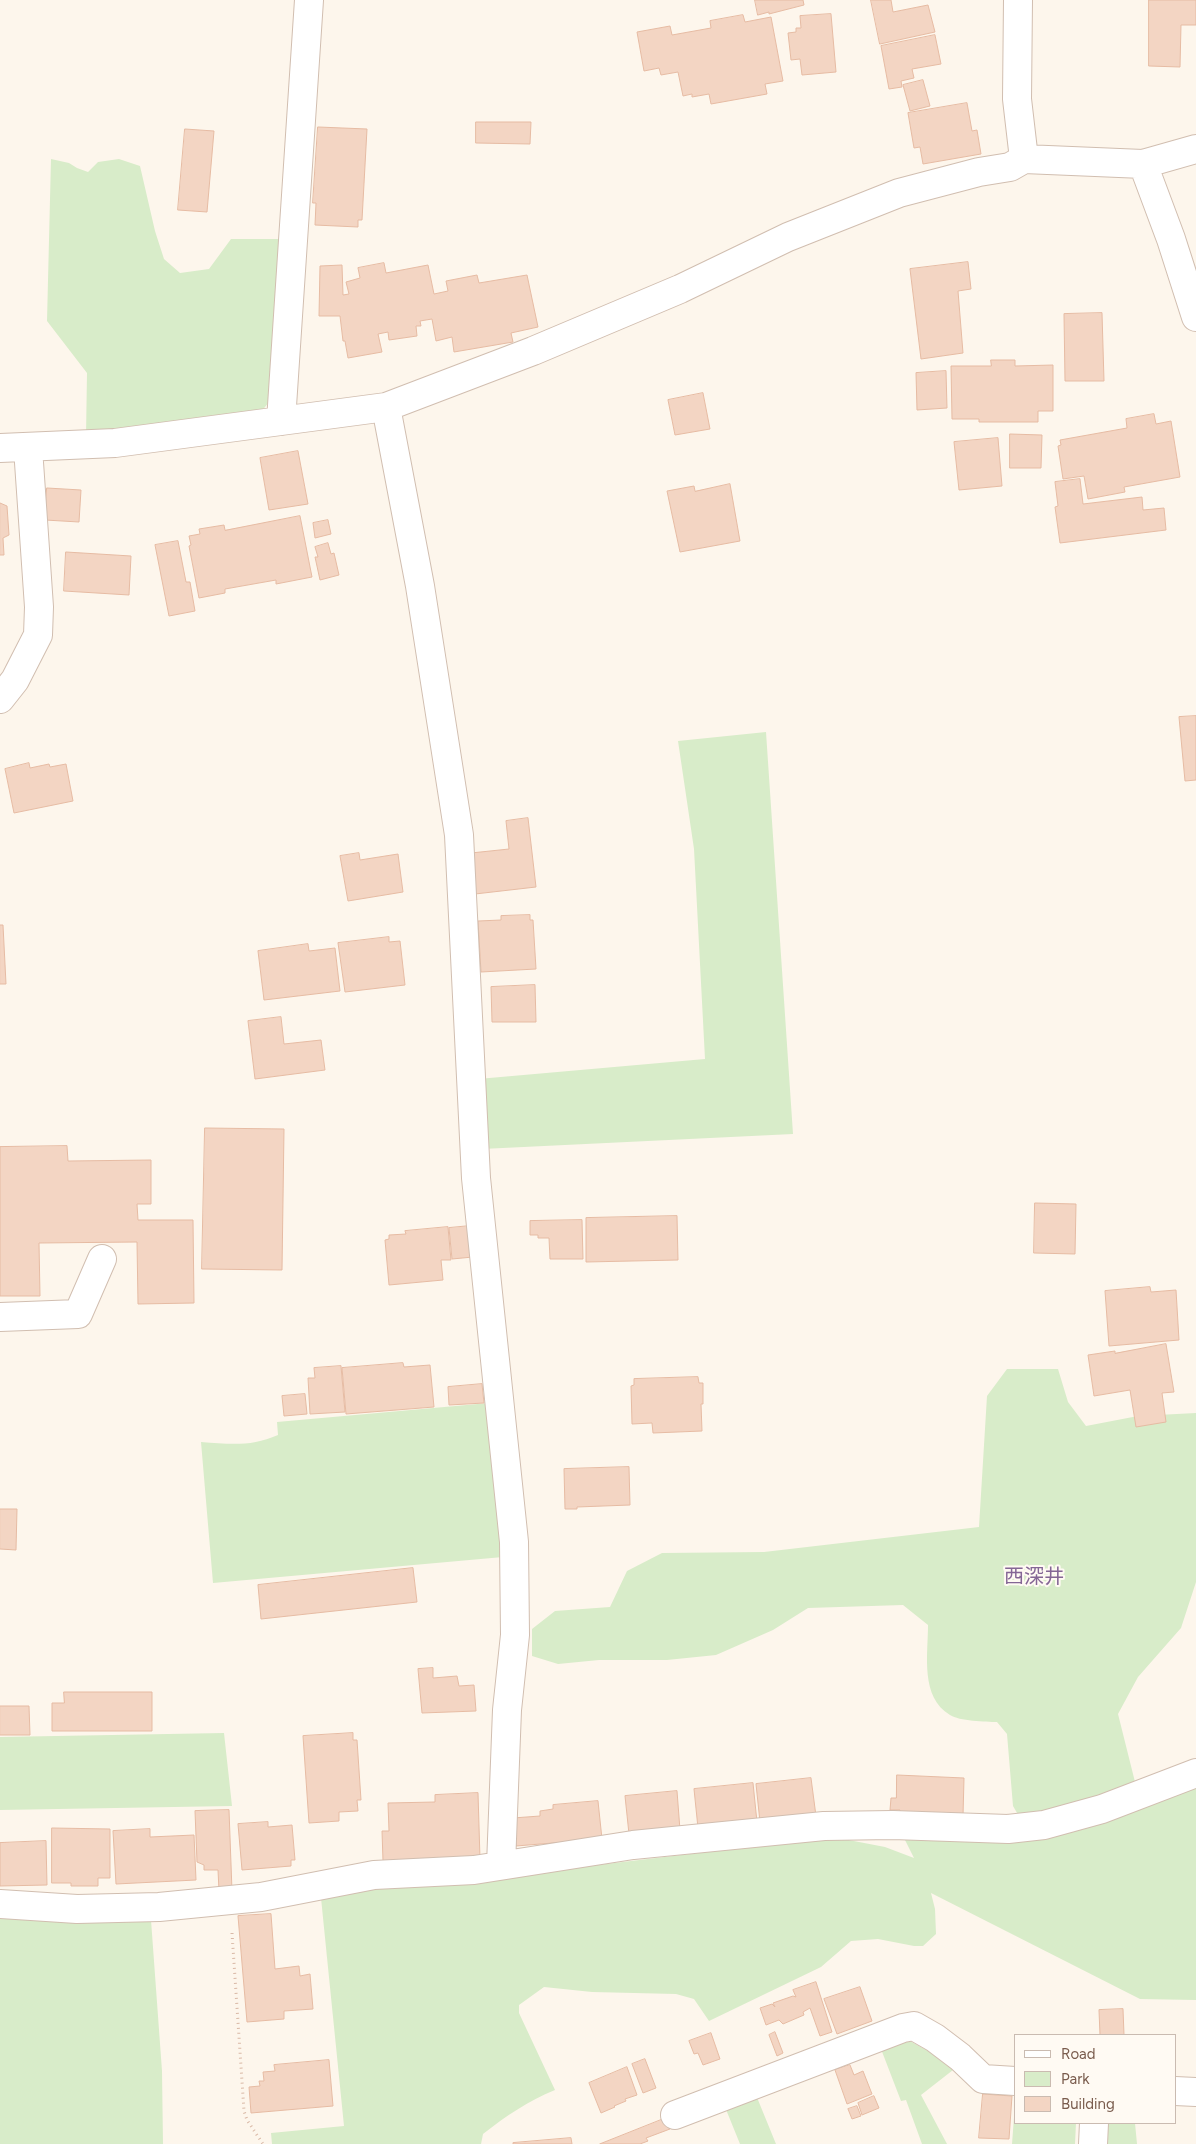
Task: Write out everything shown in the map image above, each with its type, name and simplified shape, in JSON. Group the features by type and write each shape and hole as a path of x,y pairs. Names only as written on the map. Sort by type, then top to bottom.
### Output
{"street":[{"path":"281,421 309,0"},
{"path":"1018,0 1018,99 1024,160"},
{"path":"0,448 115,443 386,407 533,351 680,289 788,237 899,193 979,172 1010,167 1024,160 1143,164 1196,149"},
{"path":"1143,164 1171,239 1196,318"},
{"path":"386,407 420,586 458,835 476,1178 514,1542 515,1635 507,1710 501,1865"},
{"path":"0,699 15,680 38,636 39,607 28,448"},
{"path":"0,1317 78,1314 102,1259"},
{"path":"0,1904 77,1908 159,1907 261,1897 374,1875 474,1870 633,1844 824,1826 893,1825 1008,1829 1044,1825 1102,1809 1196,1773"},
{"path":"674,2115 904,2028 914,2026 935,2038 960,2057 983,2079 1014,2082"},
{"path":"1176,2091 1196,2092"},
{"path":"1093,2144 1094,2124"}],"path":[{"path":"230,1900 244,2111 247,2120 263,2144"}],"green space":[{"path":"51,159 69,163 88,172 98,162 119,159 140,166 155,231 164,259 180,273 209,269 231,239 280,239 270,401 260,413 86,436 87,373 47,321"},
{"path":"766,732 793,1134 482,1149 478,1079 705,1059 694,849 678,741"},
{"path":"1007,1369 1058,1369 1068,1402 1086,1426 1138,1416 1196,1413 1196,1582 1181,1628 1138,1677 1118,1714 1136,1786 1020,1818 1013,1806 1007,1734 997,1722 960,1719 950,1715 940,1707 930,1687 928,1674 928,1625 903,1605 808,1608 773,1630 716,1655 667,1660 599,1660 558,1664 532,1656 532,1629 555,1611 610,1607 627,1571 662,1553 764,1552 979,1527 987,1396"},
{"path":"489,1403 503,1557 213,1583 201,1442 240,1444 268,1439 278,1435 277,1422"},
{"path":"224,1733 232,1806 0,1810 0,1737"},
{"path":"1196,1783 1196,2000 1140,1999 931,1893 935,1909 936,1934 923,1946 878,1939 851,1941 821,1967 709,2021 694,1999 676,1994 592,1992 544,1987 519,2005 519,2013 555,2090 526,2104 500,2121 483,2134 481,2144 272,2144 271,2133 344,2126 321,1898 374,1887 488,1878 833,1837 885,1847 914,1858 903,1836 1005,1839"},
{"path":"0,1915 151,1920 162,2071 163,2144 0,2144"},
{"path":"908,2040 928,2051 953,2070 921,2095 947,2144 922,2144 906,2100 901,2101 881,2049"},
{"path":"756,2095 776,2144 740,2144 725,2107"},
{"path":"1014,2117 1014,2124 1076,2124 1075,2144 1012,2144"},
{"path":"1105,2124 1135,2124 1137,2144 1105,2144"}],"building":[{"path":"755,0 803,0 804,5 758,15"},
{"path":"871,0 891,0 893,12 928,5 935,32 880,44"},
{"path":"1149,0 1196,0 1196,25 1181,25 1180,67 1149,66"},
{"path":"831,14 836,72 802,75 800,59 791,60 788,33 796,32 796,28 801,28 800,16"},
{"path":"743,15 745,22 771,17 783,81 765,84 767,94 711,104 709,94 692,97 692,94 683,96 678,72 661,75 659,68 644,71 637,32 670,26 672,35 711,28 710,21"},
{"path":"935,35 941,64 912,69 914,78 901,81 902,87 889,89 881,46"},
{"path":"923,80 930,106 910,111 903,85"},
{"path":"967,103 972,131 977,130 981,154 923,164 920,147 914,148 908,113"},
{"path":"476,122 531,122 530,144 476,143"},
{"path":"318,127 367,129 362,220 358,220 358,227 315,225 316,203 313,203"},
{"path":"185,129 214,131 207,212 178,210"},
{"path":"968,262 971,289 958,291 963,353 921,359 910,269"},
{"path":"384,263 386,273 428,265 434,294 448,291 446,281 477,275 479,283 527,275 538,327 511,333 513,342 454,352 452,337 436,341 432,319 420,321 421,326 416,326 417,336 389,340 388,332 378,334 382,352 348,358 345,341 343,341 340,316 319,316 320,266 342,265 343,295 349,294 346,282 360,278 358,268"},
{"path":"1102,313 1104,381 1065,381 1064,314"},
{"path":"991,360 1015,360 1015,366 1053,365 1053,411 1038,411 1038,422 979,422 979,419 952,419 951,366 991,366"},
{"path":"946,371 947,408 917,410 916,373"},
{"path":"703,393 710,429 675,435 668,400"},
{"path":"1154,414 1156,424 1171,421 1180,477 1124,487 1125,492 1088,499 1084,476 1063,479 1058,446 1061,445 1060,440 1127,428 1126,419"},
{"path":"1010,434 1042,435 1041,468 1010,468"},
{"path":"998,438 1002,486 959,490 954,442"},
{"path":"298,451 308,504 269,510 260,458"},
{"path":"1080,479 1083,504 1142,497 1143,510 1164,508 1166,530 1060,543 1055,507 1058,506 1055,482"},
{"path":"730,484 740,541 680,552 667,491 694,486 695,491"},
{"path":"47,488 81,490 79,522 45,520"},
{"path":"0,503 7,506 9,535 3,538 4,555 0,555"},
{"path":"300,516 312,577 276,584 276,580 225,589 225,593 199,598 189,546 191,545 189,536 200,534 199,529 224,525 225,530"},
{"path":"328,520 331,534 315,538 313,523"},
{"path":"178,541 186,582 190,582 195,611 169,616 155,545"},
{"path":"328,543 331,554 334,553 339,575 320,580 315,547"},
{"path":"66,552 131,556 129,595 64,591"},
{"path":"1196,716 1196,780 1185,781 1179,717"},
{"path":"29,763 30,768 49,764 50,767 66,764 73,801 14,813 5,769"},
{"path":"528,818 536,887 475,894 471,853 509,849 506,821"},
{"path":"359,853 360,860 398,854 403,892 348,901 340,856"},
{"path":"530,915 530,920 533,920 536,969 481,972 478,921 501,920 501,916"},
{"path":"0,925 3,925 6,984 0,984"},
{"path":"389,937 389,942 400,941 405,985 345,992 338,943"},
{"path":"308,944 309,951 335,948 340,991 264,1000 258,951"},
{"path":"535,985 536,1022 492,1022 491,987"},
{"path":"281,1017 284,1044 321,1040 325,1070 255,1079 248,1021"},
{"path":"205,1128 284,1129 282,1270 202,1269"},
{"path":"67,1146 68,1161 151,1160 151,1204 137,1204 138,1220 193,1220 194,1303 138,1304 137,1242 39,1243 40,1296 0,1296 0,1147"},
{"path":"1035,1203 1076,1204 1075,1254 1034,1253"},
{"path":"677,1216 678,1260 586,1262 586,1218"},
{"path":"582,1220 583,1259 550,1259 549,1238 538,1238 538,1235 530,1235 530,1221"},
{"path":"470,1226 473,1257 452,1259 449,1228"},
{"path":"448,1227 451,1260 441,1260 443,1280 389,1285 385,1240 389,1239 389,1235 406,1234 405,1231"},
{"path":"1150,1287 1151,1292 1176,1290 1179,1340 1109,1346 1105,1291"},
{"path":"1166,1344 1174,1392 1162,1393 1166,1422 1136,1427 1130,1390 1094,1396 1088,1355 1115,1351 1115,1353"},
{"path":"403,1363 404,1367 430,1365 434,1407 346,1414 342,1368"},
{"path":"341,1366 345,1412 310,1414 308,1378 315,1378 314,1368"},
{"path":"698,1377 699,1383 703,1383 703,1404 701,1404 702,1431 653,1433 652,1423 632,1424 631,1386 634,1385 634,1379"},
{"path":"482,1384 484,1403 449,1405 448,1387"},
{"path":"305,1394 307,1414 284,1416 282,1396"},
{"path":"629,1467 630,1505 565,1509 564,1469"},
{"path":"0,1509 17,1509 16,1550 0,1549"},
{"path":"413,1568 417,1602 261,1619 258,1585"},
{"path":"433,1668 433,1678 457,1676 459,1686 474,1685 476,1711 422,1713 418,1669"},
{"path":"64,1692 152,1692 152,1731 52,1731 52,1703 64,1703"},
{"path":"0,1706 29,1706 30,1735 0,1735"},
{"path":"353,1733 353,1740 357,1740 361,1800 357,1800 358,1811 339,1812 339,1821 309,1823 303,1736"},
{"path":"897,1775 964,1778 963,1816 900,1813 900,1810 890,1810 891,1798 896,1798"},
{"path":"811,1778 816,1816 760,1822 756,1784"},
{"path":"753,1783 757,1822 698,1828 694,1789"},
{"path":"677,1791 680,1830 629,1834 625,1796"},
{"path":"478,1793 480,1859 383,1861 382,1831 389,1831 388,1803 435,1802 435,1795"},
{"path":"598,1801 602,1839 516,1846 513,1818 540,1816 540,1811 553,1809 553,1805"},
{"path":"229,1810 232,1891 219,1891 218,1870 204,1870 204,1865 197,1862 195,1811"},
{"path":"268,1822 268,1827 292,1825 295,1860 291,1860 291,1866 242,1870 238,1824"},
{"path":"52,1828 110,1829 110,1878 98,1878 98,1886 71,1886 71,1883 52,1883"},
{"path":"150,1829 150,1837 194,1835 196,1880 116,1884 113,1831"},
{"path":"46,1841 47,1885 0,1886 0,1843"},
{"path":"271,1914 275,1969 299,1966 300,1976 310,1974 313,2009 284,2011 284,2019 247,2022 238,1916"},
{"path":"816,1982 832,2032 820,2036 810,2008 803,2012 804,2015 783,2024 779,2020 766,2025 760,2008 772,2004 775,2007 773,2003 793,1996 796,1997 793,1990"},
{"path":"860,1987 872,2021 837,2034 824,1999"},
{"path":"1123,2009 1124,2034 1100,2034 1099,2010"},
{"path":"775,2032 783,2053 777,2056 769,2035"},
{"path":"711,2033 720,2059 703,2065 698,2053 694,2054 689,2041"},
{"path":"645,2059 656,2088 643,2093 632,2064"},
{"path":"329,2060 333,2106 251,2113 249,2087 260,2086 259,2081 264,2081 263,2072 275,2071 274,2065"},
{"path":"850,2065 854,2075 863,2071 872,2094 847,2104 835,2070"},
{"path":"627,2067 637,2095 625,2099 626,2101 601,2113 589,2083"},
{"path":"983,2094 1012,2096 1009,2139 979,2138"},
{"path":"874,2096 879,2108 862,2115 858,2103"},
{"path":"857,2106 861,2116 852,2119 848,2109"},
{"path":"666,2118 670,2129 646,2138 648,2141 640,2144 600,2144"},
{"path":"571,2138 572,2144 513,2144 513,2143"}],"district":[{"name":"西深井","path":"1034,1577"}]}
